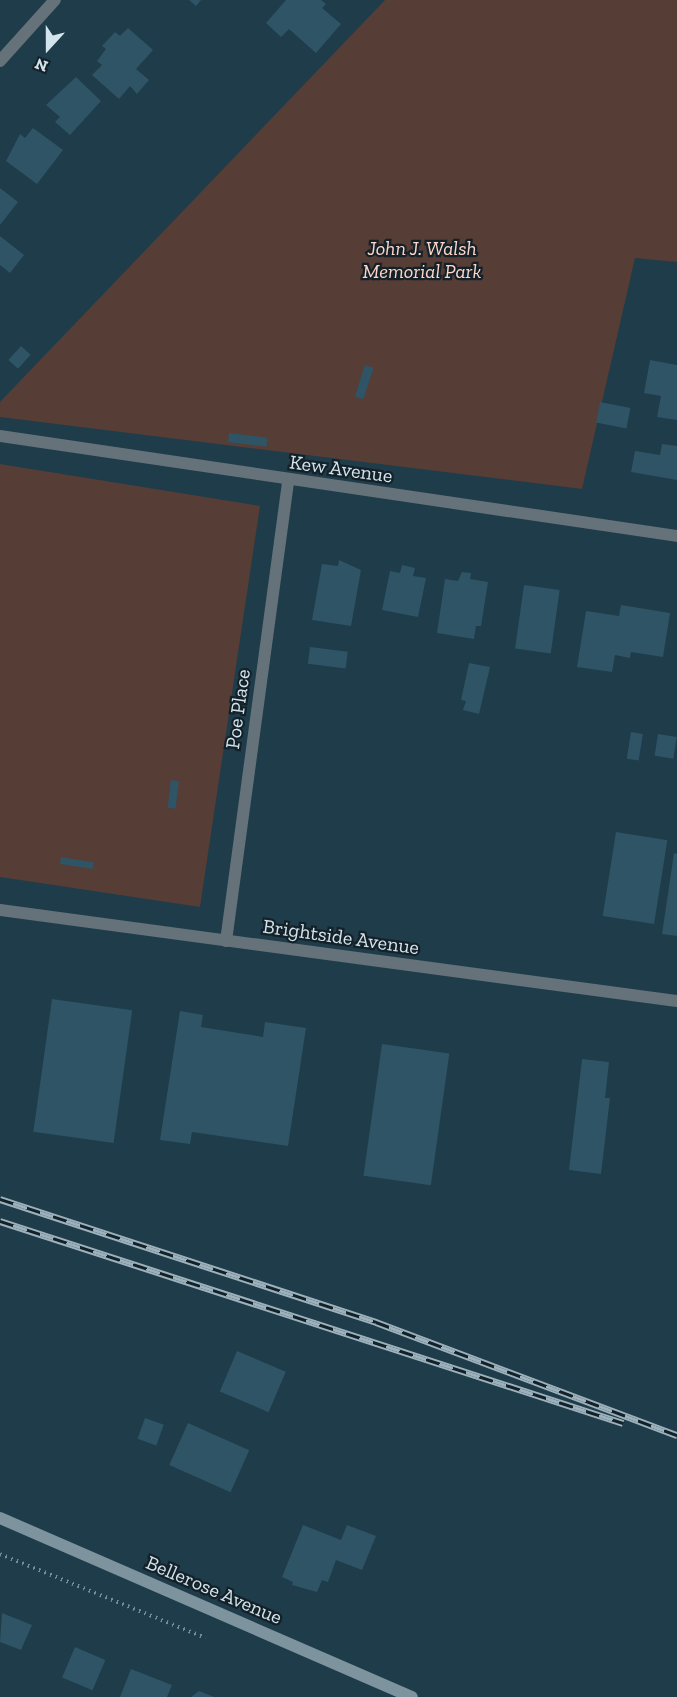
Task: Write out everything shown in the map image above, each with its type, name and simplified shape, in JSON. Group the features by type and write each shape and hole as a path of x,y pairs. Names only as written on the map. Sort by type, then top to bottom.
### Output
{"street":[{"path":"0,61 55,0"},
{"name":"Kew Avenue","path":"0,436 288,482 677,536"},
{"name":"Poe Place","path":"226,941 288,482"},
{"name":"Brightside Avenue","path":"0,910 677,1001"},
{"name":"Bellerose Avenue","path":"0,1518 412,1697"}],"path":[{"path":"0,1554 206,1638"}],"green space":[{"name":"John J. Walsh Memorial Park","path":"385,0 677,0 677,262 635,258 582,489 0,417 0,402"},
{"path":"0,464 260,506 200,907 0,877"}],"building":[{"path":"189,0 201,0 196,6"},
{"path":"286,0 321,0 326,4 322,8 341,24 316,53 289,29 281,37 266,23"},
{"path":"128,28 153,50 136,69 149,80 137,94 130,86 119,99 92,75 102,65 97,61 106,49 102,46 115,32 120,36"},
{"path":"76,77 101,101 70,135 55,122 60,117 46,105"},
{"path":"33,128 63,150 37,184 6,161 20,134 25,138"},
{"path":"0,188 18,202 0,225"},
{"path":"0,236 24,255 10,273 0,265"},
{"path":"21,346 31,355 18,369 8,360"},
{"path":"650,360 677,365 677,420 657,417 661,396 644,393"},
{"path":"365,365 374,368 363,399 355,396"},
{"path":"600,402 630,408 626,429 596,423"},
{"path":"229,433 268,438 267,447 228,442"},
{"path":"662,444 677,446 677,480 631,472 635,451 660,455"},
{"path":"339,560 361,570 351,626 312,620 322,564 338,566"},
{"path":"402,565 415,568 413,576 426,578 418,617 382,610 390,571 400,573"},
{"path":"462,572 471,573 470,579 488,582 481,626 476,626 474,639 437,633 445,579 458,581"},
{"path":"524,585 560,590 551,653 515,648"},
{"path":"621,605 670,613 663,657 631,652 630,658 615,655 612,672 577,667 586,611 619,616"},
{"path":"310,647 348,652 346,669 308,664"},
{"path":"469,663 490,667 479,714 463,710 466,701 461,700"},
{"path":"631,732 643,734 639,761 627,759"},
{"path":"658,734 677,737 673,759 655,756"},
{"path":"171,780 179,781 176,809 168,808"},
{"path":"616,832 667,840 654,924 603,916"},
{"path":"674,853 677,854 677,936 662,934"},
{"path":"61,857 94,862 92,869 60,864"},
{"path":"52,999 132,1010 114,1143 33,1132"},
{"path":"180,1011 203,1015 201,1027 263,1037 265,1022 306,1028 288,1146 192,1132 190,1144 160,1140"},
{"path":"382,1044 449,1053 431,1185 363,1176"},
{"path":"582,1059 609,1062 605,1098 610,1098 601,1174 569,1170"},
{"path":"237,1351 286,1372 269,1412 220,1392"},
{"path":"145,1418 164,1425 156,1446 137,1439"},
{"path":"188,1423 249,1450 230,1492 169,1465"},
{"path":"303,1525 341,1540 347,1525 376,1536 362,1570 336,1560 328,1582 322,1580 317,1592 292,1585 293,1582 282,1577"},
{"path":"2,1613 32,1625 21,1650 0,1642"},
{"path":"75,1647 105,1660 92,1690 62,1677"},
{"path":"131,1669 172,1685 167,1697 120,1697"},
{"path":"199,1691 214,1697 191,1697"}],"railway":[{"path":"0,1199 376,1322 677,1435"},
{"path":"0,1221 623,1423"}]}
